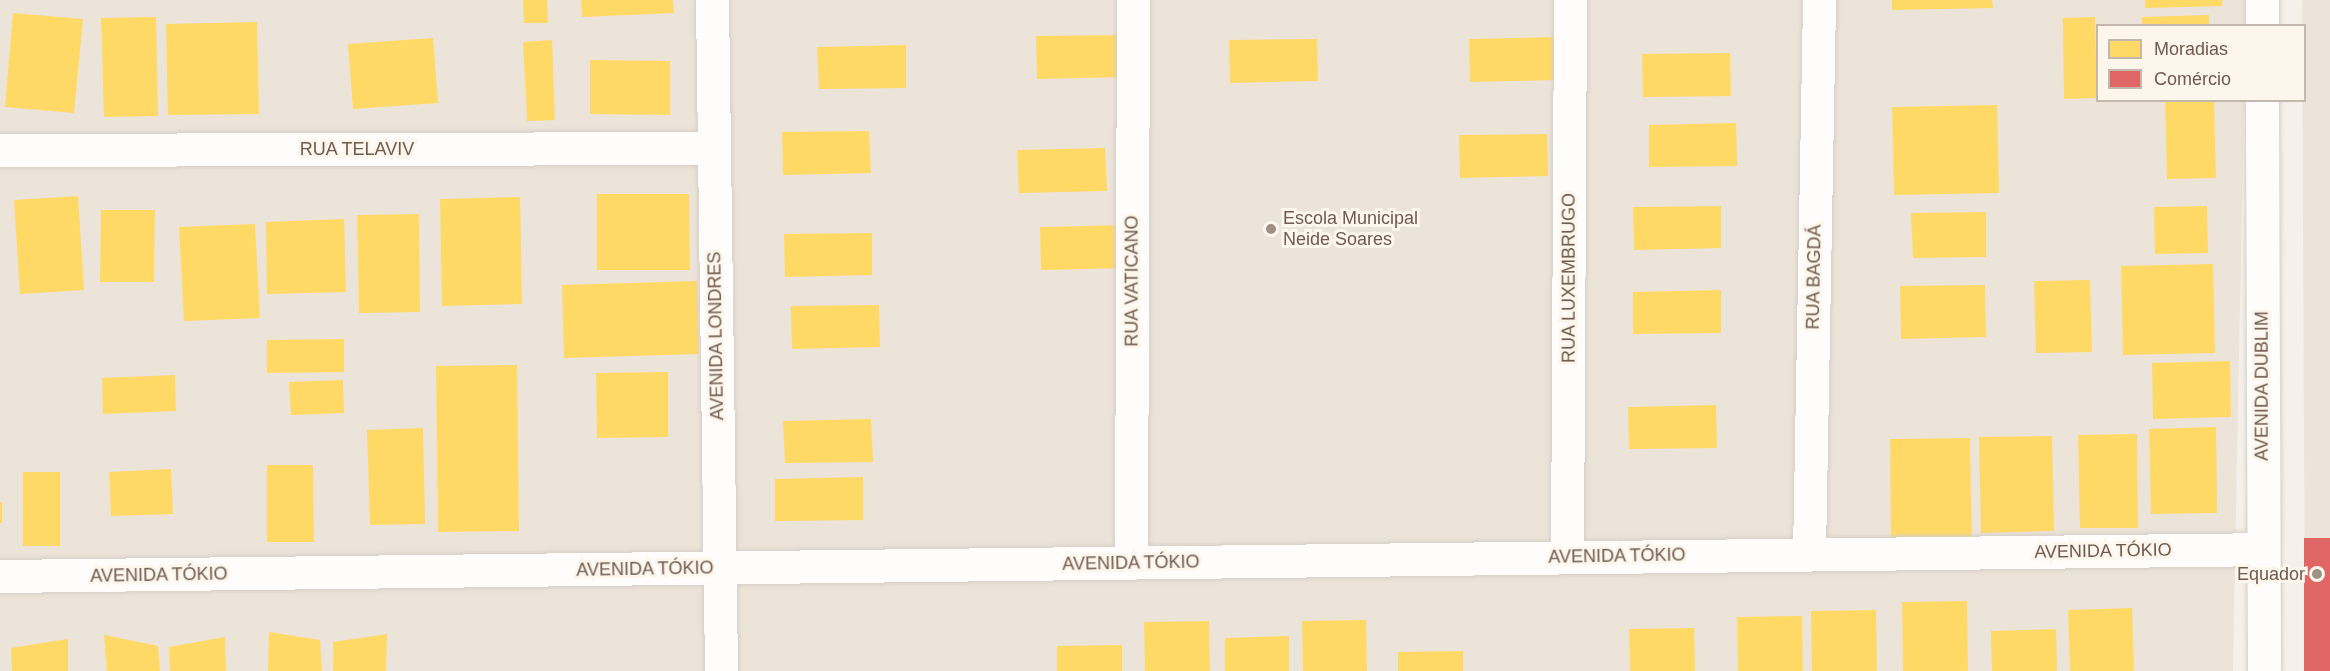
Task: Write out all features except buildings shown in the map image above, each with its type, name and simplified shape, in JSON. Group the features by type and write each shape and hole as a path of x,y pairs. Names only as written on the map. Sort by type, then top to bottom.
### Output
{"street":[{"name":"AVENIDA LONDRES","path":"712,0 721,671"},
{"name":"RUA VATICANO","path":"1131,563 1133,0"},
{"name":"RUA LUXEMBRUGO","path":"1567,556 1570,0"},
{"name":"RUA BAGDÁ","path":"1809,554 1819,0"},
{"path":"2262,0 2262,24"},
{"name":"AVENIDA DUBLIM","path":"2262,102 2264,671"},
{"name":"RUA TELAVIV","path":"0,150 714,148"},
{"name":"AVENIDA TÓKIO","path":"0,576 2262,549"}],"shaded area":[{"path":"0,0 2247,0 2246,24 2096,24 2096,102 2244,102 2233,671 0,671"},
{"path":"2302,0 2330,0 2330,671 2305,671 2302,102 2306,102 2306,24 2302,24"}],"place":[{"name":"Escola Municipal Neide Soares","path":"1271,229"},
{"name":"Equador","path":"2317,574"}]}
